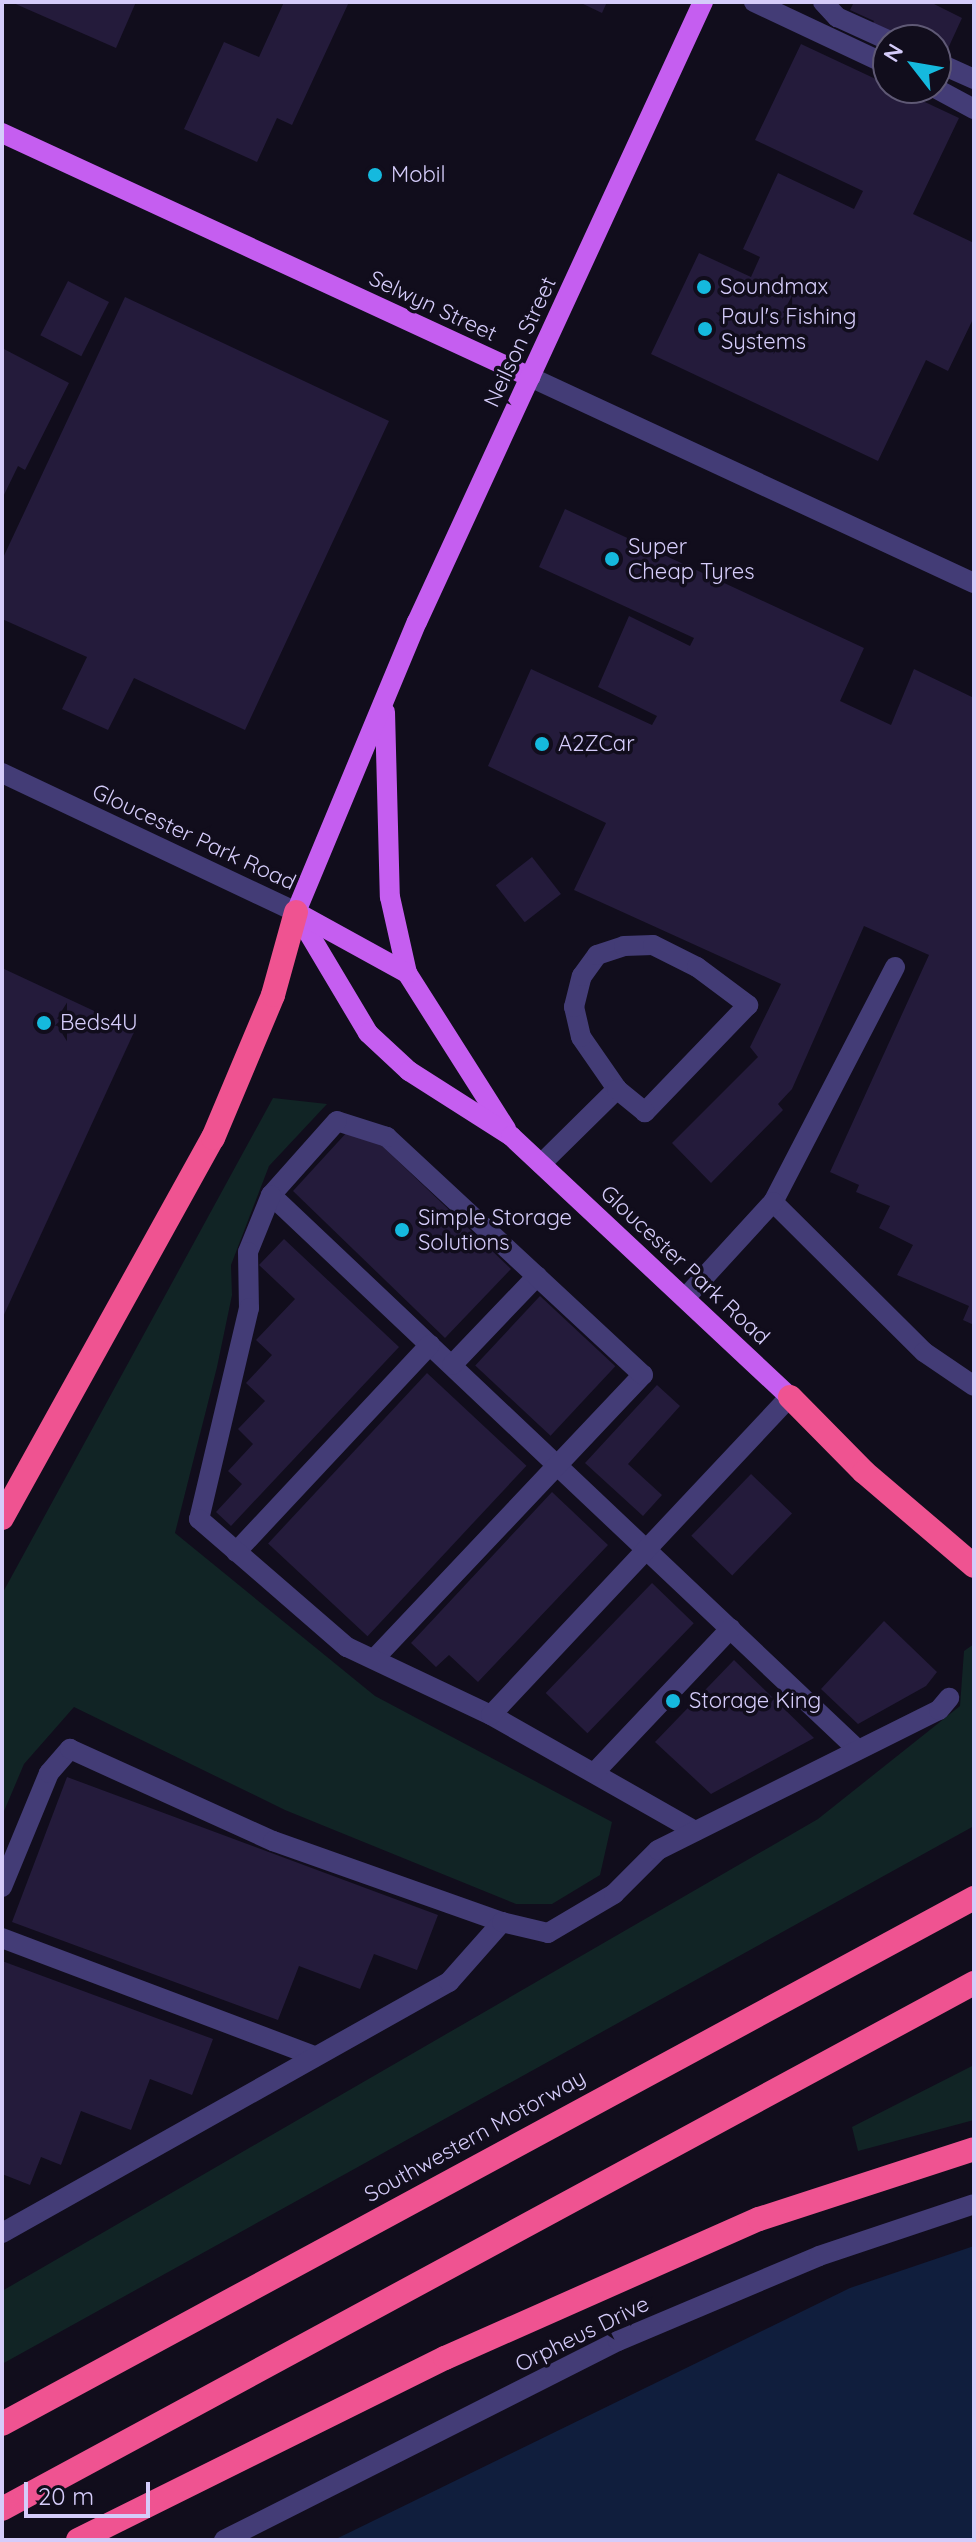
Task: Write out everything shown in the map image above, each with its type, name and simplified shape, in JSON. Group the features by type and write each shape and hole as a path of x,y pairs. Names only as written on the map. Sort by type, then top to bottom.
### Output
{"highway":[{"path":"2,1518 213,1138 273,995 296,912"},
{"path":"790,1397 864,1472 974,1566"},
{"name":"Southwestern Motorway","path":"2,2424 974,1898"},
{"path":"2,2509 974,1983"},
{"path":"78,2540 430,2365 759,2219 974,2149"}],"main road":[{"name":"Neilson Street","path":"296,912 530,377 703,2"},
{"name":"Selwyn Street","path":"2,133 530,377"},
{"name":"Neilson Street","path":"385,704 390,897 407,973"},
{"path":"296,912 366,946 407,973"},
{"name":"Gloucester Park Road","path":"296,912 368,1033 409,1071 511,1136 790,1397"},
{"name":"Gloucester Park Road","path":"407,973 511,1136"}],"street":[{"path":"754,2 872,57"},
{"path":"822,2 837,17 872,33"},
{"path":"952,69 974,79"},
{"path":"952,97 974,109"},
{"name":"Selwyn Street","path":"530,377 974,583"},
{"name":"Gloucester Park Road","path":"2,773 296,912"},
{"path":"653,945 697,967 748,1005 645,1112 617,1089 581,1037 574,1007 582,976 597,955 624,946 653,945"},
{"path":"686,1297 773,1202 895,967"},
{"path":"541,1164 617,1089"},
{"path":"375,1658 643,1375 387,1137 337,1121 271,1195 248,1252 249,1308 199,1519 347,1647 491,1715 695,1831"},
{"path":"271,1195 857,1749"},
{"path":"773,1202 924,1352 974,1386"},
{"path":"452,1365 537,1276"},
{"path":"236,1552 430,1345"},
{"path":"491,1715 790,1397"},
{"path":"594,1773 731,1628"},
{"path":"2,1887 49,1773 70,1749 273,1841 502,1922 548,1933 614,1894 658,1850 939,1710 949,1698"},
{"path":"2,2233 449,1982 502,1922"},
{"path":"2,1938 314,2056"},
{"name":"Orpheus Drive","path":"224,2540 618,2341 819,2256 974,2204"}],"green space":[{"path":"273,1098 327,1104 269,1166 231,1265 232,1295 217,1367 175,1533 375,1696 612,1822 600,1875 552,1904 516,1904 285,1810 74,1707 24,1764 2,1816 2,1594"},
{"path":"974,1644 974,1826 2,2364 2,2291 818,1819 960,1706 964,1651"},
{"path":"974,2065 974,2120 858,2151 852,2127"}],"water":[{"path":"974,2246 974,2540 334,2540 850,2288"}],"building":[{"path":"11,2 136,2 116,48"},
{"path":"284,2 349,2 292,125 277,118 257,162 184,129 224,42 259,57"},
{"path":"579,2 607,2 602,13"},
{"path":"854,2 930,2 962,18 952,40 952,24 873,24 874,21 850,10"},
{"path":"801,44 872,77 872,104 929,104 959,118 913,214 974,243 974,317 948,371 926,360 878,461 651,354 699,253 751,277 760,257 743,249 778,173 854,209 863,191 755,140"},
{"path":"68,281 109,302 81,356 40,335"},
{"path":"125,297 389,421 245,730 134,678 108,730 62,709 87,657 2,619 2,560"},
{"path":"2,348 69,383 25,470 18,466 2,499"},
{"path":"565,509 864,648 840,701 891,725 914,669 974,698 974,1325 963,1320 969,1306 897,1275 913,1245 879,1228 890,1206 856,1192 859,1185 830,1172 929,955 864,926 792,1089 778,1104 783,1110 711,1183 672,1143 758,1057 750,1047 781,984 574,890 606,823 488,766 531,669 652,725 657,716 598,687 629,616 690,646 694,638 539,567"},
{"path":"532,857 561,894 525,922 496,885"},
{"path":"2,968 135,1030 2,1319"},
{"name":"Simple Storage Solutions","path":"348,1131 378,1142 511,1269 445,1338 293,1191"},
{"path":"284,1239 399,1347 231,1526 216,1512 242,1484 228,1471 253,1444 238,1429 265,1401 246,1383 272,1355 256,1340 295,1299 259,1265"},
{"path":"540,1296 615,1366 551,1436 475,1365"},
{"path":"427,1373 526,1466 368,1636 268,1543"},
{"path":"657,1385 680,1406 628,1464 662,1495 643,1516 585,1463"},
{"path":"751,1474 792,1514 732,1575 691,1536"},
{"path":"552,1492 608,1545 478,1682 449,1655 436,1667 411,1643"},
{"path":"652,1583 694,1623 587,1733 546,1693"},
{"path":"884,1621 937,1672 926,1686 858,1724 821,1689"},
{"path":"734,1660 814,1738 711,1794 655,1742"},
{"path":"67,1777 438,1915 417,1970 374,1954 360,1989 299,1966 278,2020 12,1922"},
{"path":"2,1961 213,2039 192,2095 150,2079 131,2130 81,2111 61,2165 41,2157 30,2185 2,2174"}],"place":[{"name":"Mobil","path":"375,175"},
{"name":"Soundmax","path":"704,287"},
{"name":"Paul's Fishing Systems","path":"705,329"},
{"name":"Super Cheap Tyres","path":"612,559"},
{"name":"A2ZCar","path":"542,744"},
{"name":"Beds4U","path":"44,1023"},
{"name":"Simple Storage Solutions","path":"402,1230"},
{"name":"Storage King","path":"673,1701"}]}
